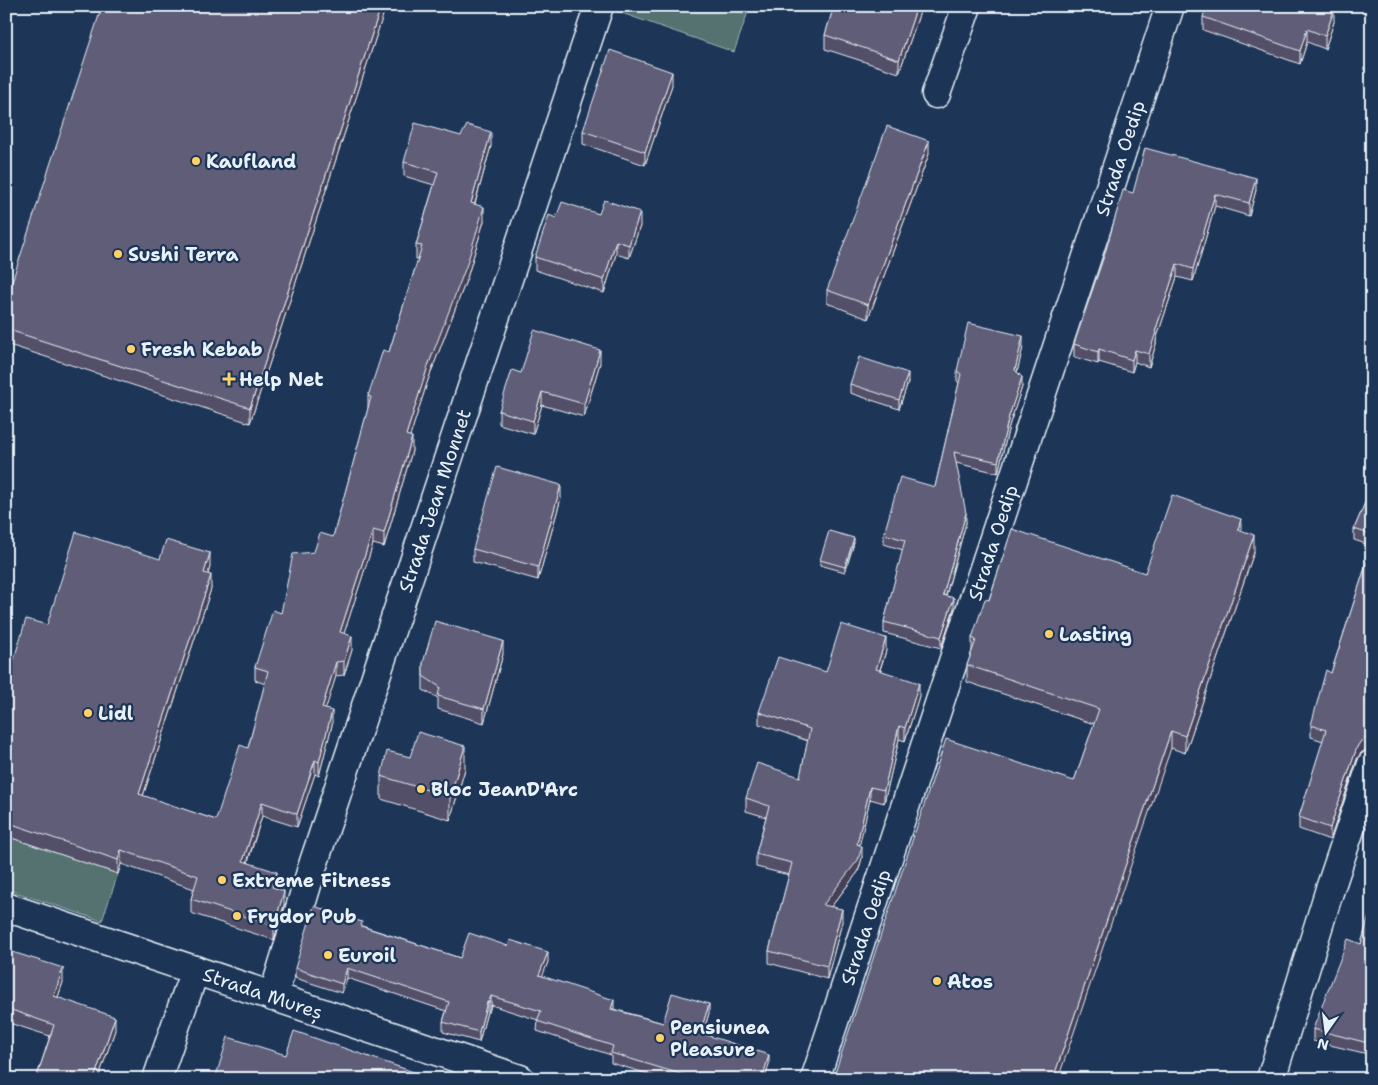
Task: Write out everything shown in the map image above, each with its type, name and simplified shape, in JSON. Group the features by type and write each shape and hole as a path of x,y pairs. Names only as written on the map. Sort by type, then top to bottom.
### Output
{"street":[{"name":"Strada Jean Monnet","path":"274,996 313,865 600,6"},
{"path":"936,94 967,6"},
{"name":"Strada Oedip","path":"815,1079 1170,6"},
{"path":"1271,1079 1329,892 1372,764"},
{"name":"Strada Mureș","path":"6,907 520,1079"},
{"path":"157,1079 195,970"}],"green space":[{"path":"614,6 750,6 734,52 613,10"},
{"path":"6,836 118,874 102,921 6,889"}],"building":[{"name":"Kaufland","path":"102,6 381,6 250,408 6,329 6,300"},
{"path":"834,6 917,6 899,60 825,35"},
{"path":"1206,6 1325,6 1334,10 1325,36 1307,29 1300,51 1203,17"},
{"path":"610,50 672,72 645,152 583,131"},
{"path":"415,123 461,136 467,125 491,132 471,203 484,207 467,264 428,366 406,435 412,437 384,533 373,530 340,632 352,636 344,661 336,662 322,708 332,711 319,762 315,760 297,814 262,802 243,861 277,872 272,887 284,891 274,926 191,899 198,876 121,850 118,860 6,822 6,686 26,619 47,625 76,532 160,559 166,540 210,553 204,573 211,575 139,794 216,820 240,745 248,748 268,671 255,667 273,610 281,613 293,554 314,552 320,533 333,537 371,397 368,396 383,350 389,352 422,246 416,245 438,172 404,162"},
{"path":"887,126 929,141 868,305 827,290"},
{"path":"1145,148 1256,178 1249,203 1215,194 1193,269 1177,264 1149,354 1135,350 1132,360 1099,349 1098,352 1074,344 1105,253 1123,190 1133,193"},
{"path":"604,200 640,212 629,245 616,241 604,280 535,257 549,215 556,218 562,202 599,214"},
{"path":"968,323 1023,336 1015,370 1022,377 1009,416 998,462 954,452 966,513 943,595 954,598 941,637 884,622 905,540 884,534 900,477 935,487 961,374 957,371"},
{"path":"534,330 600,350 584,404 542,392 533,421 499,411 512,370 521,373"},
{"path":"859,357 908,373 899,400 850,384"},
{"path":"497,467 561,485 538,567 473,549"},
{"path":"1372,486 1372,535 1354,529"},
{"path":"1172,495 1241,519 1238,529 1254,535 1185,736 1171,731 1053,1079 833,1079 946,739 1074,781 1099,709 967,665 976,640 972,638 985,599 989,600 1012,529 1145,573"},
{"path":"829,531 854,538 845,567 820,560"},
{"path":"1372,546 1372,721 1367,738 1361,741 1357,747 1330,828 1299,817 1326,730 1311,725 1326,670 1331,673"},
{"path":"435,621 503,641 484,709 438,696 440,687 423,676 423,663"},
{"path":"841,624 886,638 876,669 919,683 905,728 899,726 884,790 870,787 857,844 862,846 858,860 823,905 842,909 827,966 769,951 792,863 756,854 769,806 746,798 757,763 800,777 810,729 759,712 778,657 826,672"},
{"path":"418,732 465,746 450,797 381,776 387,751 410,757"},
{"path":"314,906 362,922 361,926 460,958 469,933 508,946 510,940 548,952 539,975 614,1000 611,1009 663,1023 672,993 709,1004 700,1033 769,1055 762,1079 697,1079 611,1053 613,1046 537,1021 541,1011 491,996 489,1002 487,1002 479,1032 443,1022 449,1002 347,968 342,984 295,968"},
{"path":"1372,906 1372,1044 1313,1029 1348,939 1361,944"},
{"path":"6,950 63,968 54,996 115,1017 94,1079 36,1079 54,1025 6,1008"},
{"path":"294,1031 434,1079 215,1079 228,1037 286,1055"}],"place":[{"name":"Kaufland","path":"196,161"},
{"name":"Sushi Terra","path":"118,254"},
{"name":"Fresh Kebab","path":"131,349"},
{"name":"Help Net","path":"229,379"},
{"name":"Lasting","path":"1049,634"},
{"name":"Lidl","path":"88,713"},
{"name":"Bloc JeanD'Arc","path":"421,789"},
{"name":"Extreme Fitness","path":"222,880"},
{"name":"Frydor Pub","path":"237,916"},
{"name":"Euroil","path":"328,955"},
{"name":"Atos","path":"937,981"},
{"name":"Pensiunea Pleasure","path":"660,1038"}]}
